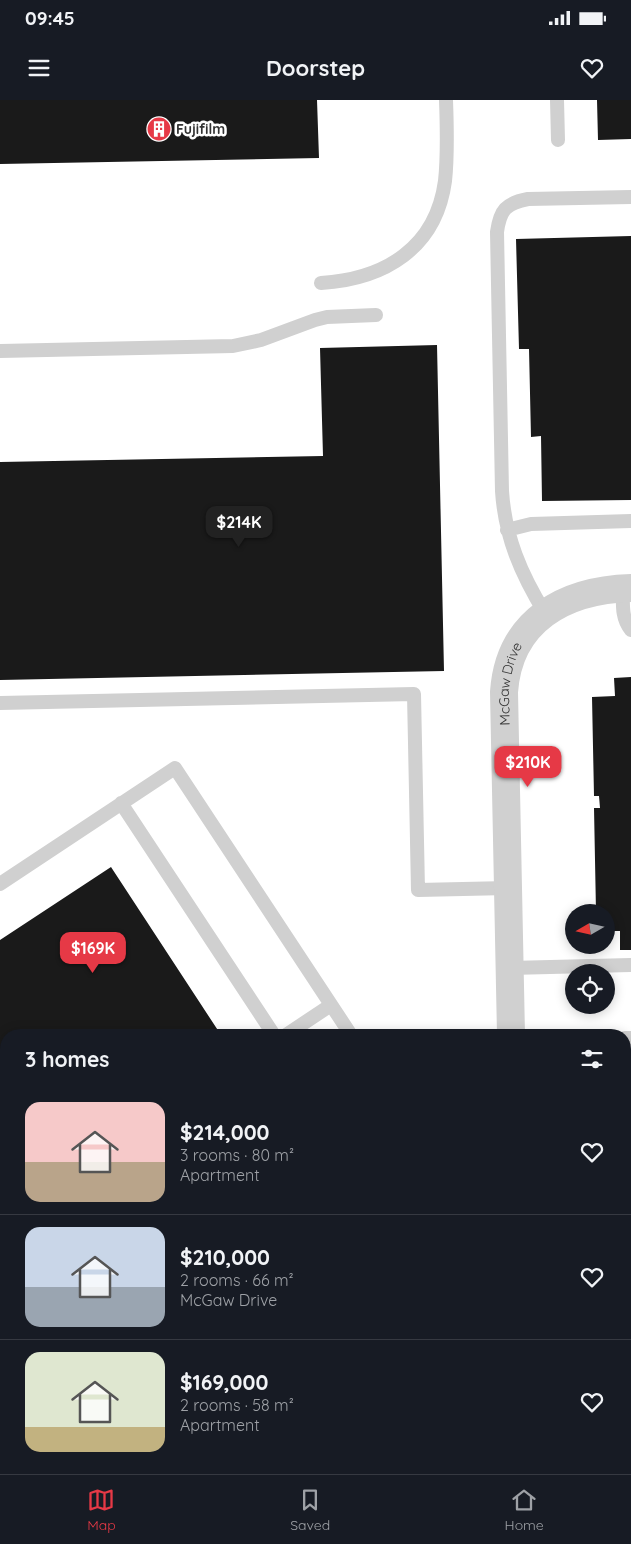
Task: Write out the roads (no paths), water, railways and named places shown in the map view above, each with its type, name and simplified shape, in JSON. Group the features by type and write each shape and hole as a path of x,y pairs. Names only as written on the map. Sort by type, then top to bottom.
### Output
{"street":[{"name":"McGaw Drive","path":"511,1029 505,680 508,666 527,631 555,606 593,592 627,588"}],"lane":[{"path":"321,283 352,280 382,269 406,254 426,233 441,200 444,182 447,143 446,100"},
{"path":"557,100 558,140"},
{"path":"545,613 522,571 504,517 497,232 500,216 504,208 512,203 528,199 631,197"},
{"path":"0,351 233,346 276,336 315,320 376,316"},
{"path":"507,530 531,524 631,521"},
{"path":"627,588 623,612 631,630"},
{"path":"0,702 414,694 418,890 508,888"},
{"path":"0,884 175,768 347,1029"},
{"path":"122,803 270,1029"},
{"path":"510,968 631,965"},
{"path":"295,1029 331,1005"}],"place":[{"name":"Fujifilm","path":"159,129"}]}
